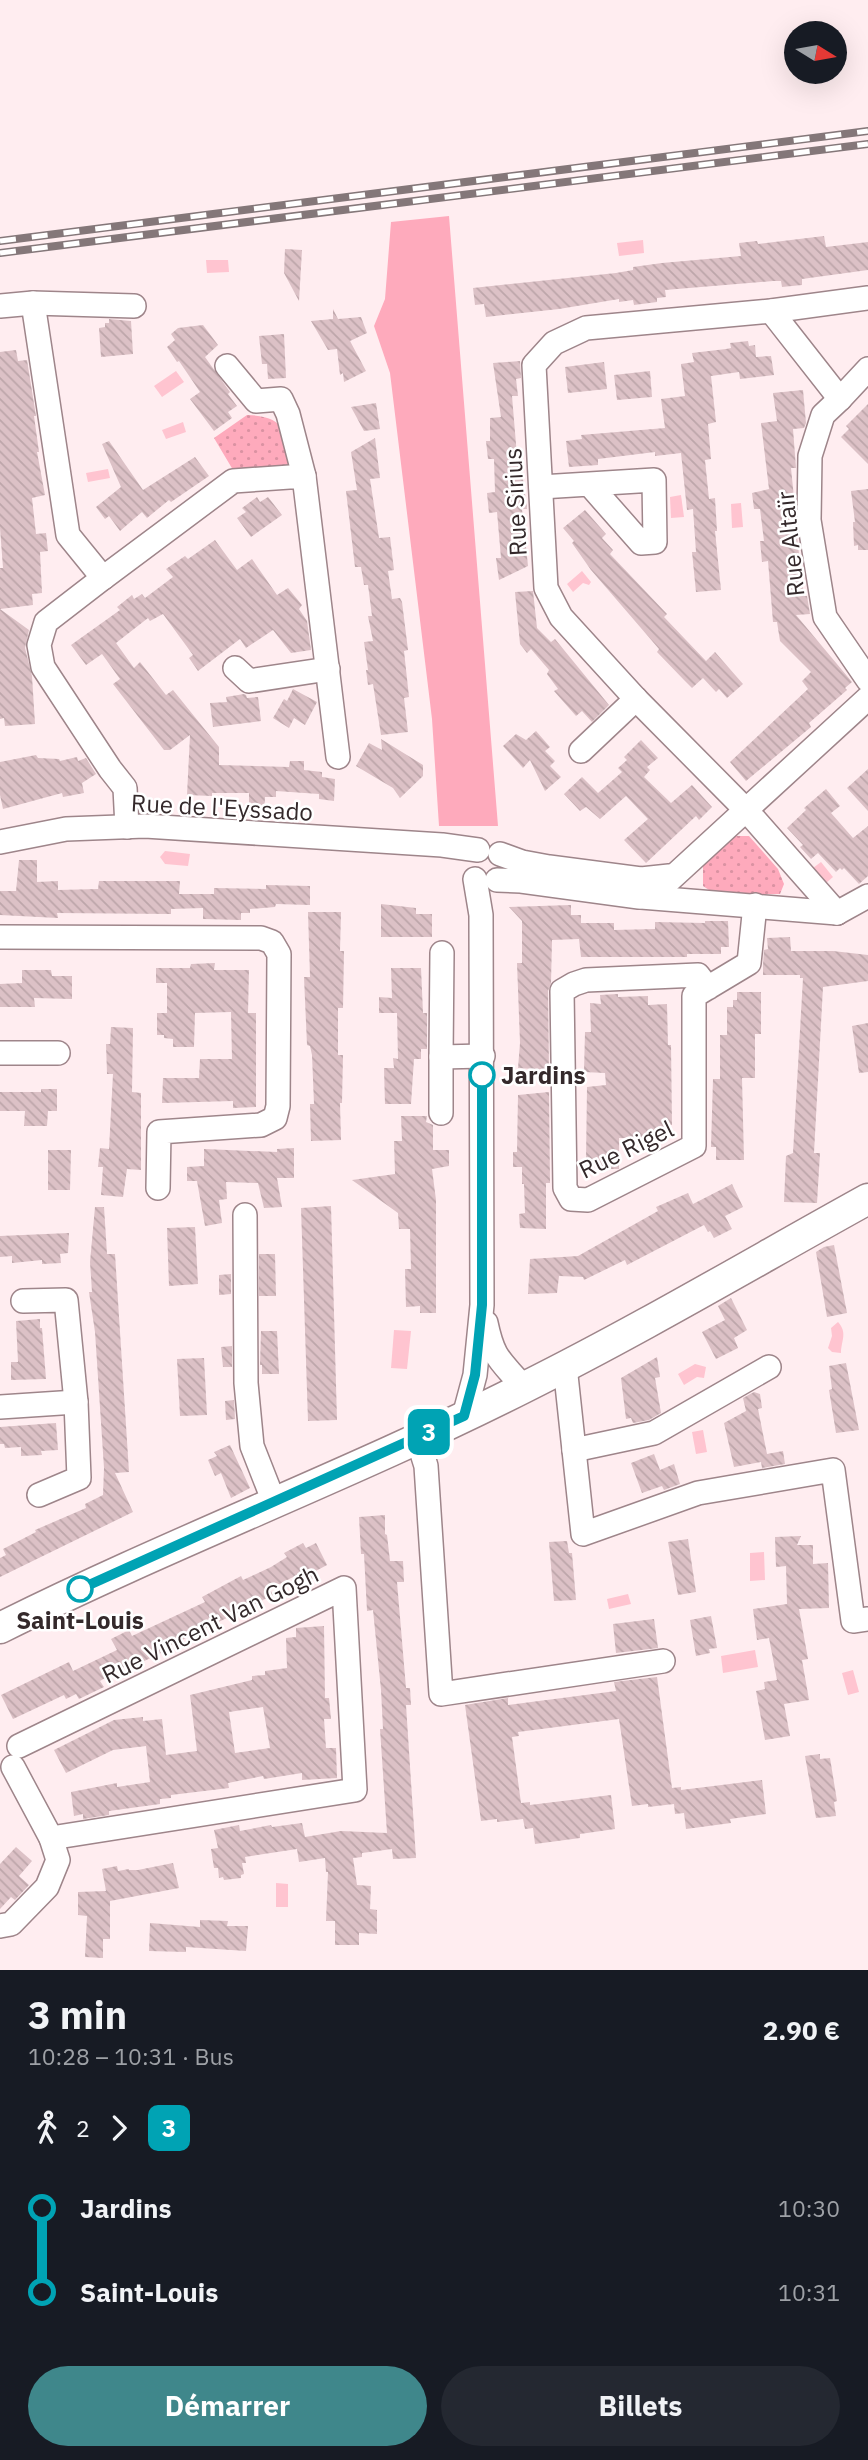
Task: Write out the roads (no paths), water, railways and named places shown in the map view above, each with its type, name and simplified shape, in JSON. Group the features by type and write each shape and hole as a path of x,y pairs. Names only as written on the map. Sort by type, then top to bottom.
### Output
{"main road":[{"path":"0,1628 524,1388 868,1199"}],"street":[{"name":"Rue Sirius","path":"837,913 747,811 636,699 561,617 546,588 534,365 554,343 586,328 771,311 868,298"},
{"path":"33,303 68,535 103,578"},
{"path":"0,306 33,303 134,306"},
{"path":"771,311 840,399"},
{"path":"228,366 256,401 281,399 288,414 304,476 338,757"},
{"name":"Rue Altaïr","path":"868,369 823,415 810,456 809,520 825,617 868,680"},
{"path":"127,827 125,788 43,667 40,645 46,622 233,481 304,476"},
{"path":"541,487 589,484"},
{"path":"235,668 249,681 328,669"},
{"path":"639,897 662,887 868,698"},
{"path":"581,751 636,699"},
{"name":"Rue de l'Eyssado","path":"0,842 66,829 127,827 442,845 485,868"},
{"path":"697,856 698,884 709,902"},
{"path":"485,868 522,862 641,880 675,875"},
{"path":"485,868 521,881 639,897 837,913 868,896"},
{"path":"464,1416 475,1375 482,1305 481,915 485,868"},
{"path":"708,988 749,963 755,905"},
{"path":"0,937 261,938 272,942 279,954 278,1106 275,1118 261,1125 159,1132 158,1188"},
{"path":"441,1113 442,953"},
{"name":"Rue Rigel","path":"698,975 708,988 694,996 694,1146 588,1200 571,1199 565,1188 562,991 586,980 698,975"},
{"path":"0,1054 58,1054"},
{"path":"441,1057 483,1056"},
{"path":"245,1215 246,1383 252,1446 274,1502"},
{"path":"23,1301 66,1300 76,1402 79,1478 39,1495"},
{"path":"482,1305 491,1347 498,1360 524,1388"},
{"path":"565,1366 583,1534 698,1493 833,1470 853,1621 868,1619"},
{"path":"574,1450 654,1433 769,1367"},
{"path":"0,1407 76,1402"},
{"path":"418,1437 426,1466 441,1694 663,1661"},
{"name":"Rue Vincent Van Gogh","path":"5,1750 344,1588 355,1790 51,1838"},
{"path":"0,1926 11,1924 47,1887 58,1860 51,1838 5,1750"}],"railway":[{"path":"0,241 868,131"},
{"path":"0,253 868,144"}],"place":[{"name":"Jardins","path":"482,1075"},
{"name":"Saint-Louis","path":"80,1589"}]}
